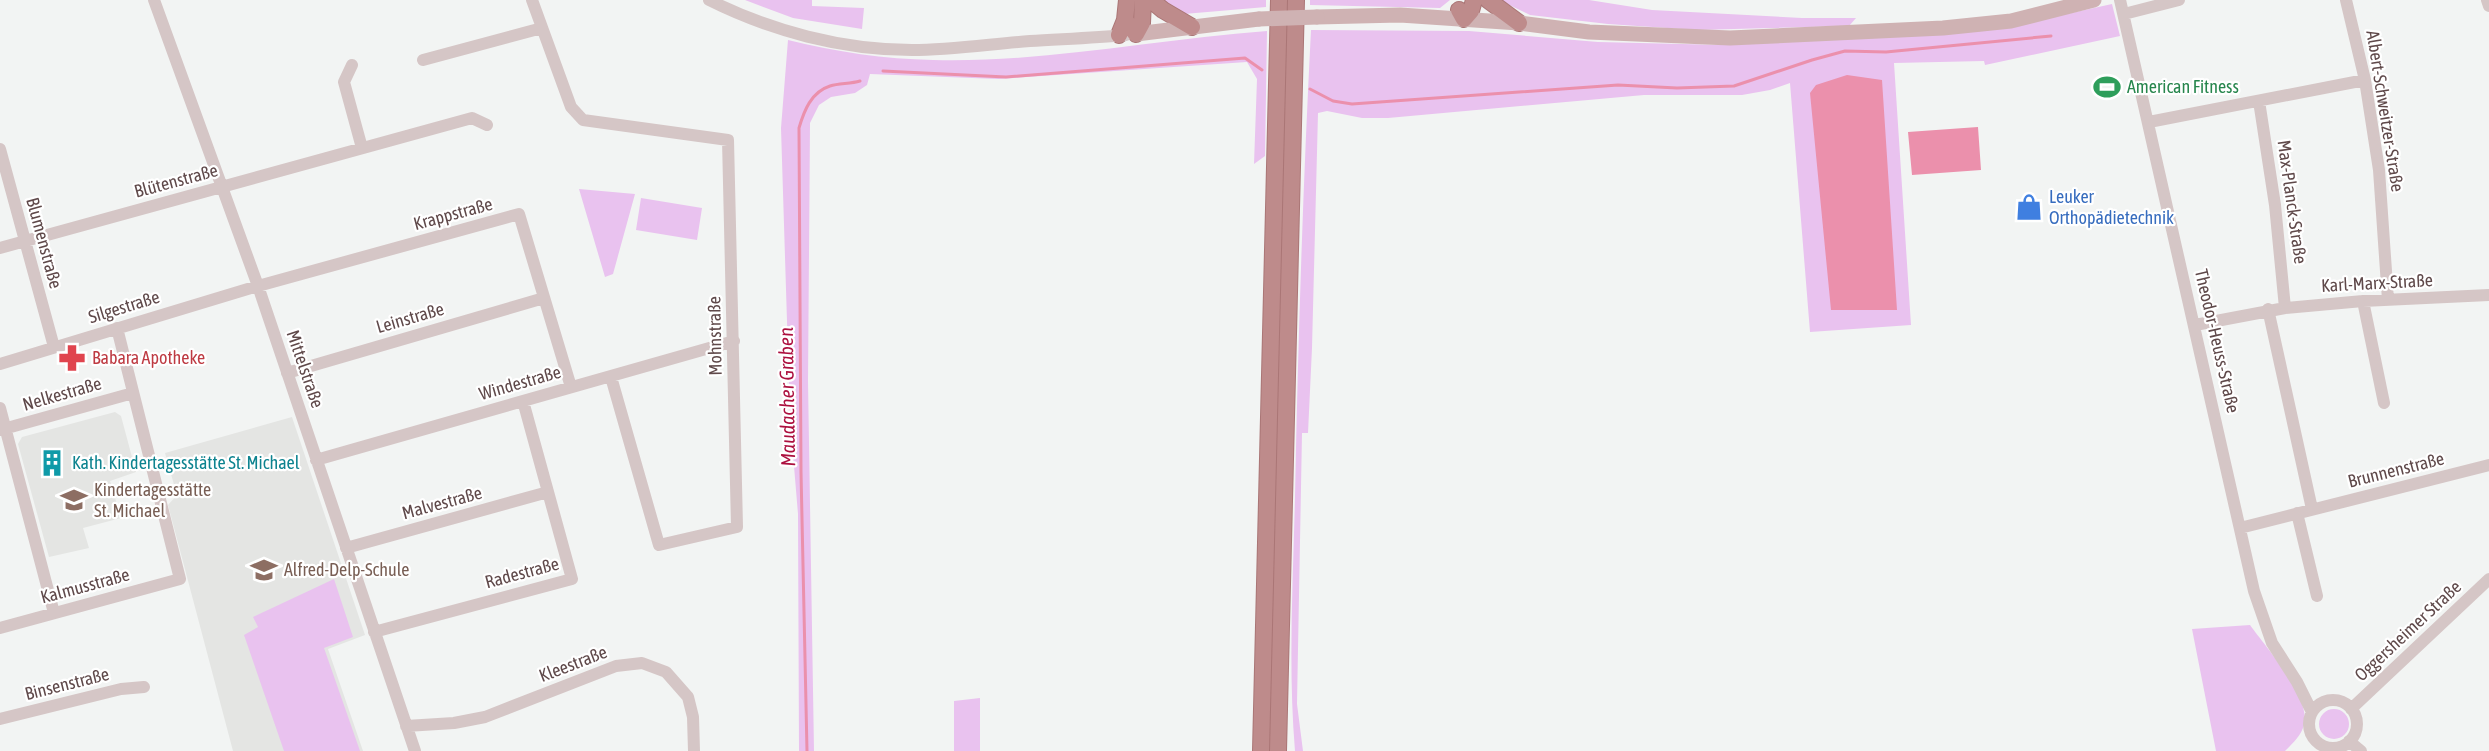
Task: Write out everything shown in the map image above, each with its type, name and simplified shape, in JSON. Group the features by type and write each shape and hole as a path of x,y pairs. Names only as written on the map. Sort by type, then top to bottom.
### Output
{"highway":[{"path":"1127,0 1122,28 1136,33 1142,23 1143,0"},
{"path":"1152,0 1163,10 1192,27"},
{"path":"1261,751 1279,0"},
{"path":"1278,751 1296,0"},
{"path":"1459,11 1472,11 1474,0"},
{"path":"1488,0 1519,23"},
{"path":"1281,654 1288,751"}],"main road":[{"path":"1136,33 1259,19 1459,11 1519,23 1590,32 1730,38 1767,37 1943,28 2011,21 2094,0"}],"street":[{"name":"Mittelstraße","path":"154,0 258,286 415,751"},
{"name":"Mohnstraße","path":"532,0 571,107 583,120 728,140 737,527 659,545 611,377"},
{"path":"709,0 757,21 789,31 840,43 911,50 970,48 1122,28"},
{"name":"Theodor-Heuss-Straße","path":"2120,0 2263,622 2272,643 2297,682 2312,712"},
{"path":"2124,14 2179,0"},
{"name":"Albert-Schweitzer-Straße","path":"2346,0 2365,80 2379,170 2388,300"},
{"path":"2487,0 2489,6"},
{"path":"423,60 542,28"},
{"path":"352,65 344,82 362,148"},
{"path":"2149,122 2365,80"},
{"name":"Max-Planck-Straße","path":"2259,101 2276,205 2285,308"},
{"name":"Blütenstraße","path":"0,248 472,118 487,125"},
{"name":"Blumenstraße","path":"0,149 54,347"},
{"name":"Krappstraße","path":"258,286 519,214 571,387"},
{"name":"Silgestraße","path":"0,364 258,286"},
{"name":"Karl-Marx-Straße","path":"2195,325 2268,309 2362,301 2489,295"},
{"name":"Leinstraße","path":"287,373 544,298"},
{"path":"2362,301 2384,403"},
{"path":"2268,309 2312,509"},
{"path":"117,328 133,393"},
{"name":"Windestraße","path":"316,460 734,341"},
{"name":"Nelkestraße","path":"3,430 133,393"},
{"name":"Kalmusstraße","path":"0,628 180,579 133,393"},
{"name":"Radestraße","path":"374,632 572,579 523,401"},
{"path":"0,408 3,430 54,613"},
{"name":"Brunnenstraße","path":"2240,528 2489,465"},
{"name":"Malvestraße","path":"346,548 548,492"},
{"path":"2297,513 2317,596"},
{"name":"Oggersheimer Straße","path":"2351,709 2489,579"},
{"name":"Kleestraße","path":"406,726 454,723 485,717 616,666 633,662 650,665 666,672 682,688 691,706 694,751"},
{"name":"Theodor-Heuss-Straße","path":"2297,682 2323,702"},
{"name":"Binsenstraße","path":"0,719 121,689 144,687"},
{"path":"2338,701 2351,709 2355,715 2356,728 2349,741 2338,747 2313,747 2309,728 2312,712 2323,702 2338,701"},
{"path":"2349,741 2361,751"}],"shaded area":[{"path":"745,0 812,0 812,6 864,8 862,29 793,18"},
{"path":"1162,0 1266,0 1266,7 1184,14"},
{"path":"1310,0 1450,0 1440,8 1310,5"},
{"path":"1499,0 1589,0 1652,10 1802,18 1856,18 1849,26 1697,30 1608,24 1530,15"},
{"path":"2112,4 2120,36 1985,65 1984,61 1894,63 1911,325 1810,332 1790,83 1770,90 1742,95 1644,95 1388,118 1362,118 1327,111 1318,113 1308,433 1302,433 1297,704 1303,751 1295,751 1291,656 1292,593 1301,264 1311,30 1469,31 1598,42 1724,45 2053,17"},
{"path":"1267,31 1265,156 1254,164 1257,79 1247,62 998,79 870,74 867,85 855,93 831,97 819,105 810,123 808,381 814,751 799,751 798,514 790,418 781,128 788,40 879,56 975,60 1059,54"},
{"path":"1847,75 1882,80 1897,310 1831,310 1810,93 1816,85"},
{"path":"1978,127 1981,170 1912,175 1908,132"},
{"path":"579,189 635,194 613,274 605,277"},
{"path":"641,198 702,208 697,240 636,230"},
{"name":"Kindertagesstätte St. Michael","path":"115,412 121,416 136,472 110,481 121,518 83,528 89,548 49,557 18,444 22,437"},
{"name":"Alfred-Delp-Schule","path":"292,417 365,635 328,649 363,751 233,751 168,505 177,495 165,453"},
{"path":"334,579 353,637 324,648 360,751 284,751 244,635 258,627 253,617"},
{"path":"2250,625 2286,673 2301,701 2305,714 2301,733 2285,751 2216,751 2192,629"},
{"path":"980,698 980,751 954,751 954,701"},
{"path":"2334,709 2340,710 2348,718 2348,730 2340,738 2334,739 2328,738 2320,730 2319,724 2320,718 2328,710"}],"waterway":[{"path":"1310,89 1333,101 1352,104 1618,85 1677,88 1734,86 1845,51 1886,52 2051,36"},
{"path":"883,71 1006,77 1245,58 1262,70"},
{"name":"Maudacher Graben","path":"807,751 801,472 799,128 813,97 823,89 860,81"}],"place":[{"name":"American Fitness","path":"2107,87"},
{"name":"Leuker Orthopädietechnik","path":"2029,207"},
{"name":"Babara Apotheke","path":"72,358"},
{"name":"Kath. Kindertagesstätte St. Michael","path":"52,463"},
{"name":"Kindertagesstätte St. Michael","path":"74,500"},
{"name":"Alfred-Delp-Schule","path":"264,570"}]}
